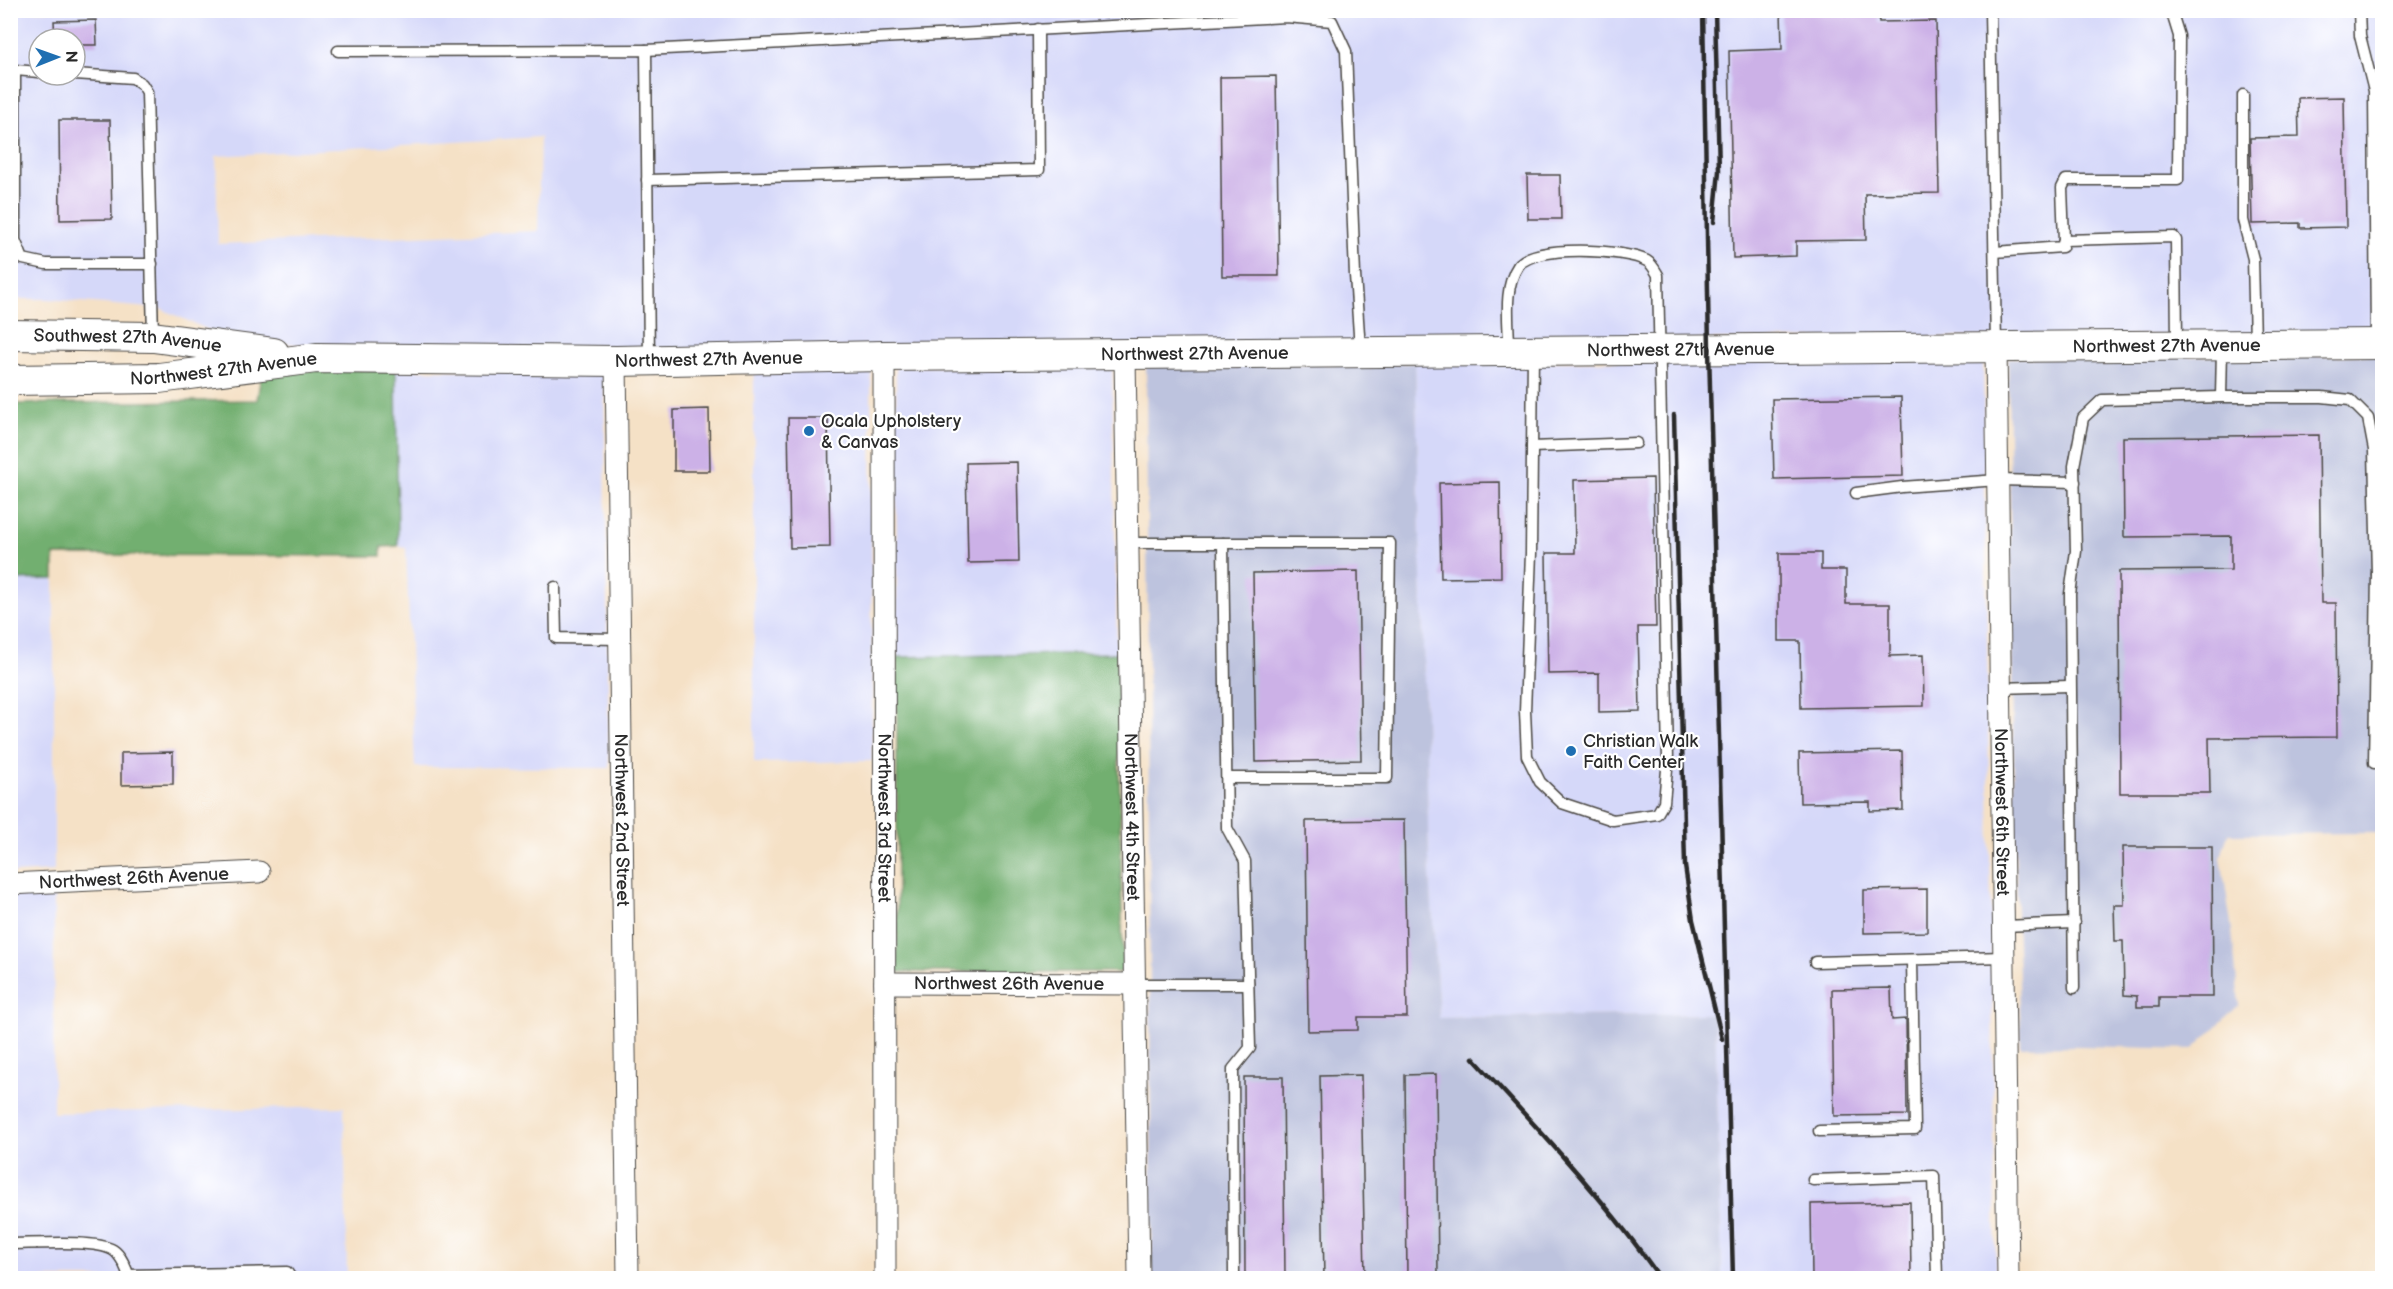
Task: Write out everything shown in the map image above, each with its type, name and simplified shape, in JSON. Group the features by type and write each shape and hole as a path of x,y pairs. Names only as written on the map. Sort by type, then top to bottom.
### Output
{"main road":[{"name":"Southwest 27th Avenue","path":"10,335 153,337 316,358"},
{"name":"Northwest 27th Avenue","path":"10,380 159,378 316,358 616,361 884,356 2379,344"}],"street":[{"name":"Northwest 6th Street","path":"1996,347 2008,1278"},
{"name":"Northwest 4th Street","path":"1125,355 1139,1278"},
{"name":"Northwest 3rd Street","path":"884,356 885,1278"},
{"name":"Northwest 2nd Street","path":"616,361 628,1278"},
{"name":"Northwest 26th Avenue","path":"10,884 259,872"},
{"name":"Northwest 26th Avenue","path":"885,983 1136,984"}],"lane":[{"path":"1990,10 1996,347"},
{"path":"1995,252 2062,248 2064,240 2062,188 2066,180 2178,180 2179,36 2171,10"},
{"path":"2359,10 2360,36 2374,91 2379,344"},
{"path":"338,51 645,50 1286,17 1332,21 1346,51 1354,263 1360,353"},
{"path":"647,180 1039,170 1038,29"},
{"path":"645,50 649,360"},
{"path":"13,69 15,240 23,259 46,264 152,264"},
{"path":"87,75 133,78 142,84 147,92 153,337"},
{"path":"2243,94 2243,220 2253,259 2255,345"},
{"path":"2064,240 2174,237 2176,240 2177,346"},
{"path":"1599,250 1632,254 1650,262 1658,276 1659,349 1668,759 1664,802 1658,814 1612,820 1562,803 1540,782 1527,756 1525,711 1531,553 1532,447 1521,351 1510,283 1519,264 1533,255 1599,250"},
{"path":"2221,397 2222,345"},
{"path":"2074,988 2069,686 2070,594 2076,551 2074,466 2083,418 2102,400 2322,397 2350,400 2368,418 2374,450 2380,574 2374,763 2382,763"},
{"path":"1532,447 1636,442"},
{"path":"1856,493 1998,480 2075,483"},
{"path":"1128,543 1390,543 1387,778 1227,778"},
{"path":"1223,543 1227,828 1245,861 1250,1048 1233,1069 1234,1278"},
{"path":"555,587 556,638 620,639"},
{"path":"2001,688 2069,686"},
{"path":"2004,926 2074,923"},
{"path":"1815,962 2004,957"},
{"path":"1819,1131 1915,1129 1912,960"},
{"path":"1136,984 1248,984"},
{"path":"1813,1180 1934,1176 1937,1278"},
{"path":"10,1244 100,1245 115,1251 129,1277 287,1272 291,1278"}],"shaded area":[{"path":"10,11 2382,11 2382,333 616,350 316,347 218,334 161,309 48,299 11,299","holes":["540,137 538,231 218,244 216,156"]},
{"path":"2382,355 2382,833 2228,834 2221,857 2232,931 2239,1005 2193,1049 2021,1047 2014,804 2008,358"},
{"path":"1983,358 1996,1278 1722,1278 1715,1014 1439,1018 1429,859 1415,363"},
{"path":"1415,363 1429,859 1439,1018 1715,1014 1722,1278 1152,1278 1146,366"},
{"path":"1112,366 1117,653 897,657 896,367"},
{"path":"871,367 872,761 754,763 754,369"},
{"path":"396,370 604,372 609,768 415,767 406,547 398,546"},
{"path":"54,579 54,871 11,873 11,580"},
{"path":"54,893 53,1113 344,1107 347,1278 11,1278 10,895"}],"green space":[{"path":"316,369 396,370 398,546 381,547 381,556 54,555 54,579 11,580 10,404 257,400 261,376"},
{"path":"1117,653 1123,972 897,972 897,657"}],"building":[{"path":"1781,10 1878,10 1879,22 1936,21 1939,193 1865,194 1866,240 1796,241 1796,256 1733,258 1729,51 1782,49"},
{"path":"96,20 97,45 87,45 87,27 54,27 54,21"},
{"path":"1276,76 1279,276 1222,276 1220,77"},
{"path":"2344,97 2346,227 2300,228 2300,223 2252,224 2250,138 2299,137 2298,98"},
{"path":"59,120 110,120 112,219 60,220"},
{"path":"1527,175 1560,175 1561,219 1528,219"},
{"path":"1901,397 1903,476 1774,479 1772,399"},
{"path":"709,409 710,471 674,471 674,410"},
{"path":"788,418 828,418 830,547 790,548"},
{"path":"2319,435 2321,603 2336,603 2337,737 2209,738 2210,793 2120,793 2119,571 2231,570 2231,536 2124,537 2123,437"},
{"path":"1017,462 1019,562 968,563 966,463"},
{"path":"1653,478 1656,627 1638,627 1640,711 1599,712 1599,673 1548,674 1546,553 1575,553 1574,480"},
{"path":"1500,482 1501,577 1441,578 1439,483"},
{"path":"1779,553 1821,553 1821,570 1846,570 1846,604 1890,604 1890,656 1923,655 1924,706 1801,708 1800,641 1779,641"},
{"path":"1358,571 1361,760 1256,762 1253,573"},
{"path":"1902,751 1903,810 1870,811 1870,802 1800,803 1799,753"},
{"path":"173,752 173,784 121,785 121,753"},
{"path":"1404,820 1407,1017 1358,1017 1358,1030 1308,1031 1306,821"},
{"path":"2123,847 2212,847 2213,997 2159,997 2159,1007 2137,1007 2137,996 2124,995 2123,941 2115,941 2114,905 2124,905"},
{"path":"1927,889 1927,932 1864,933 1864,890"},
{"path":"1891,988 1892,1020 1906,1019 1907,1115 1834,1116 1832,989"},
{"path":"1436,1074 1438,1278 1407,1278 1405,1075"},
{"path":"1361,1075 1365,1278 1324,1278 1320,1076"},
{"path":"1244,1077 1283,1077 1285,1278 1245,1278"},
{"path":"1910,1202 1911,1278 1812,1278 1811,1204"}],"railway":[{"path":"1703,10 1709,349 1733,1278"},
{"path":"1714,222 1719,171 1715,10"},
{"path":"1674,415 1685,866 1693,920 1722,1039"},
{"path":"1473,1058 1594,1192 1660,1278"}],"place":[{"name":"Ocala Upholstery & Canvas","path":"809,431"},
{"name":"Christian Walk Faith Center","path":"1571,751"}]}
